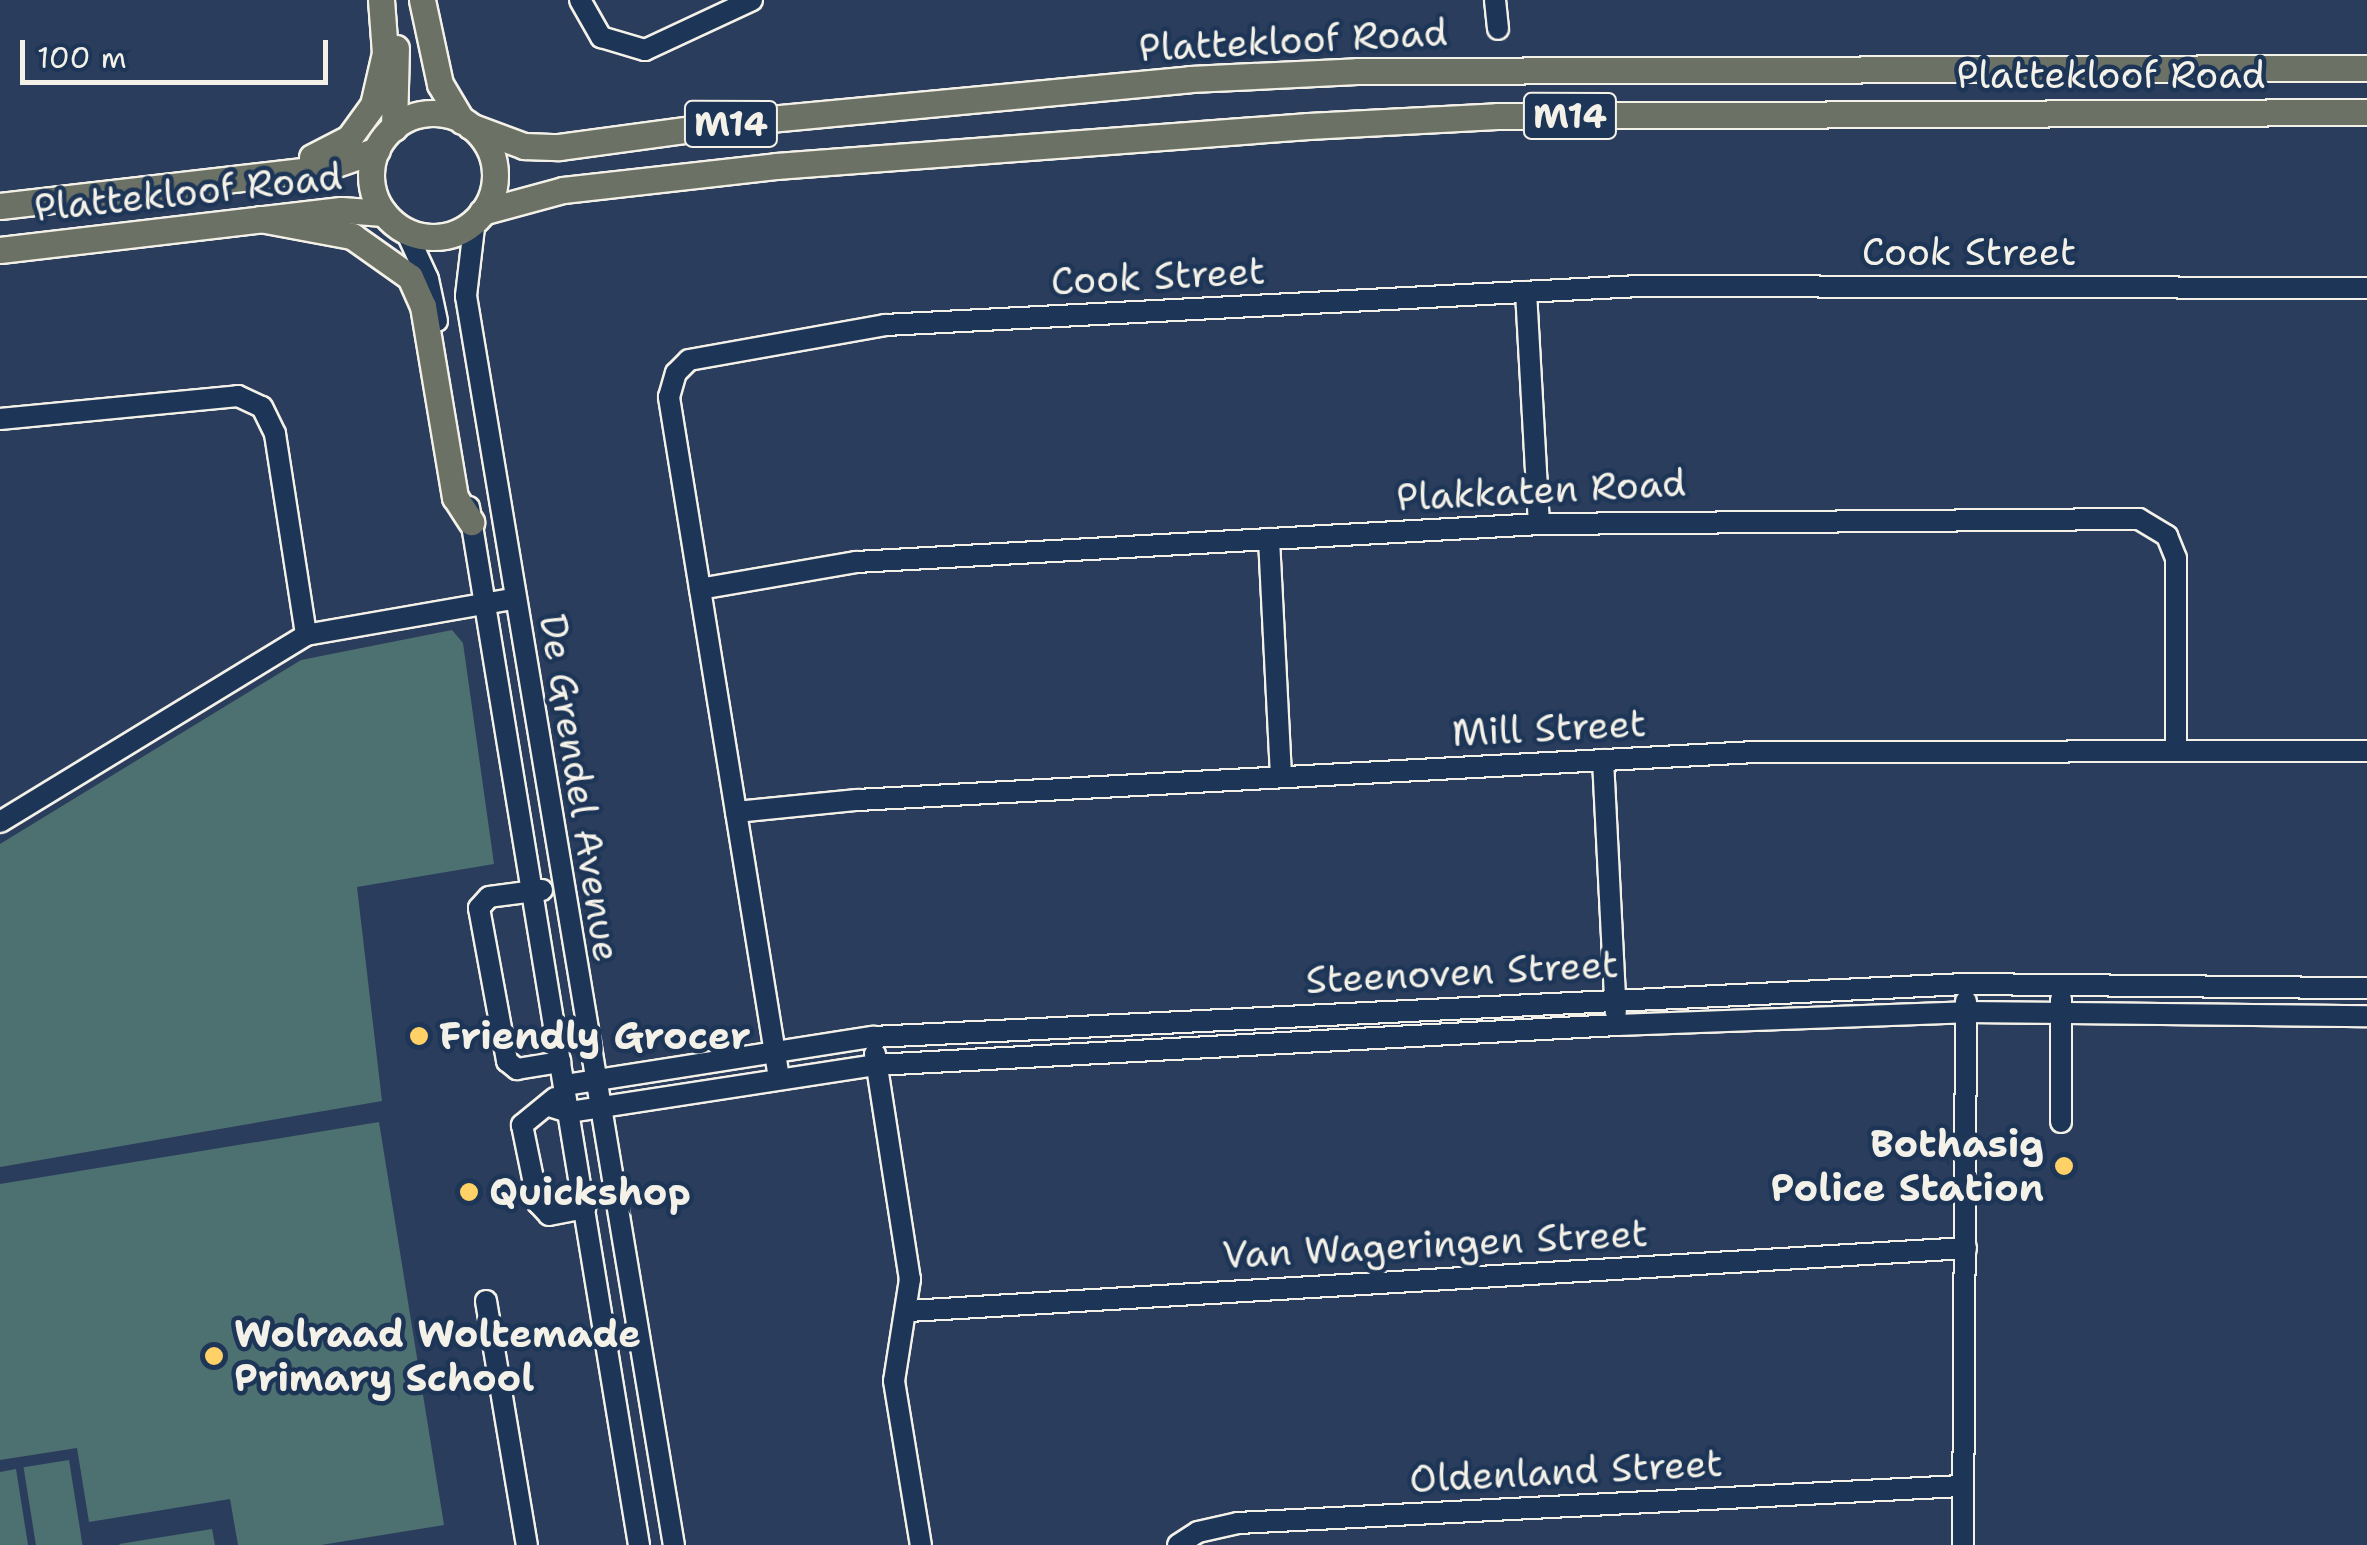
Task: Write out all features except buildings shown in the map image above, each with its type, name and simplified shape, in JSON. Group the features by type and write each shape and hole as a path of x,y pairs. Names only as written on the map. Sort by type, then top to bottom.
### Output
{"main road":[{"path":"384,0 398,67 394,128"},
{"path":"264,173 333,150 366,119 382,75 384,0"},
{"path":"422,0 440,84 494,164 479,216"},
{"name":"Plattekloof Road","path":"0,206 322,169 376,150 394,128 425,114 466,123 524,146 559,147 760,120 1190,79 1357,71 2367,68"},
{"name":"Plattekloof Road","path":"0,250 260,219 394,221 438,236 479,216 563,190 776,166 1308,126 1497,116 2367,112"},
{"name":"Plattekloof Road","path":"376,150 372,182 394,221"},
{"path":"260,219 352,236 386,254 413,282 455,498 471,522"}],"street":[{"path":"580,0 601,37 645,50 752,0"},
{"path":"1496,0 1498,29"},
{"name":"De Grendel Avenue","path":"479,216 466,296 593,1080 674,1545"},
{"name":"De Grendel Avenue","path":"394,221 432,297 565,1084 559,1109 585,1208 639,1545"},
{"name":"Cook Street","path":"779,1078 670,397 676,373 698,356 886,325 1638,286 2367,288"},
{"path":"1526,292 1538,524"},
{"path":"0,418 238,396 252,400 268,414 275,434 306,635"},
{"name":"Plakkaten Road","path":"700,589 856,562 1538,524 1679,518 2152,524 2167,536 2176,558 2176,750"},
{"path":"1269,539 1281,777"},
{"path":"0,822 306,635 514,599"},
{"name":"Mill Street","path":"736,812 1281,777 1896,748 2367,751"},
{"path":"1603,760 1617,1025"},
{"path":"560,1062 517,1069 507,1062 479,912 490,896 532,890 562,892"},
{"path":"1962,1545 1965,984"},
{"name":"Steenoven Street","path":"565,1084 873,1038 1965,984 2367,988"},
{"path":"2061,984 2061,1122"},
{"name":"Steenoven Street","path":"559,1109 598,1108 876,1065 1617,1025 1966,1012 2367,1016"},
{"path":"873,1038 910,1279 909,1311 894,1382 922,1545"},
{"path":"559,1109 522,1126 539,1207 550,1215 585,1208"},
{"name":"Van Wageringen Street","path":"909,1311 1966,1248"},
{"path":"486,1301 526,1545"},
{"name":"Oldenland Street","path":"1178,1545 1210,1528 1238,1524 1962,1486"}],"green space":[{"path":"452,630 463,643 494,864 357,887 382,1101 0,1167 0,844 301,660"},
{"name":"Wolraad Woltemade Primary School","path":"379,1122 444,1525 321,1545 238,1545 230,1499 89,1522 77,1448 0,1460 0,1184"},
{"path":"69,1460 82,1545 36,1545 24,1467"},
{"path":"16,1469 28,1545 0,1545 0,1472"},
{"path":"212,1529 215,1545 119,1544"}],"place":[{"name":"Friendly Grocer","path":"419,1036"},
{"name":"Bothasig Police Station","path":"2064,1166"},
{"name":"Quickshop","path":"469,1192"},
{"name":"Wolraad Woltemade Primary School","path":"214,1356"}]}
